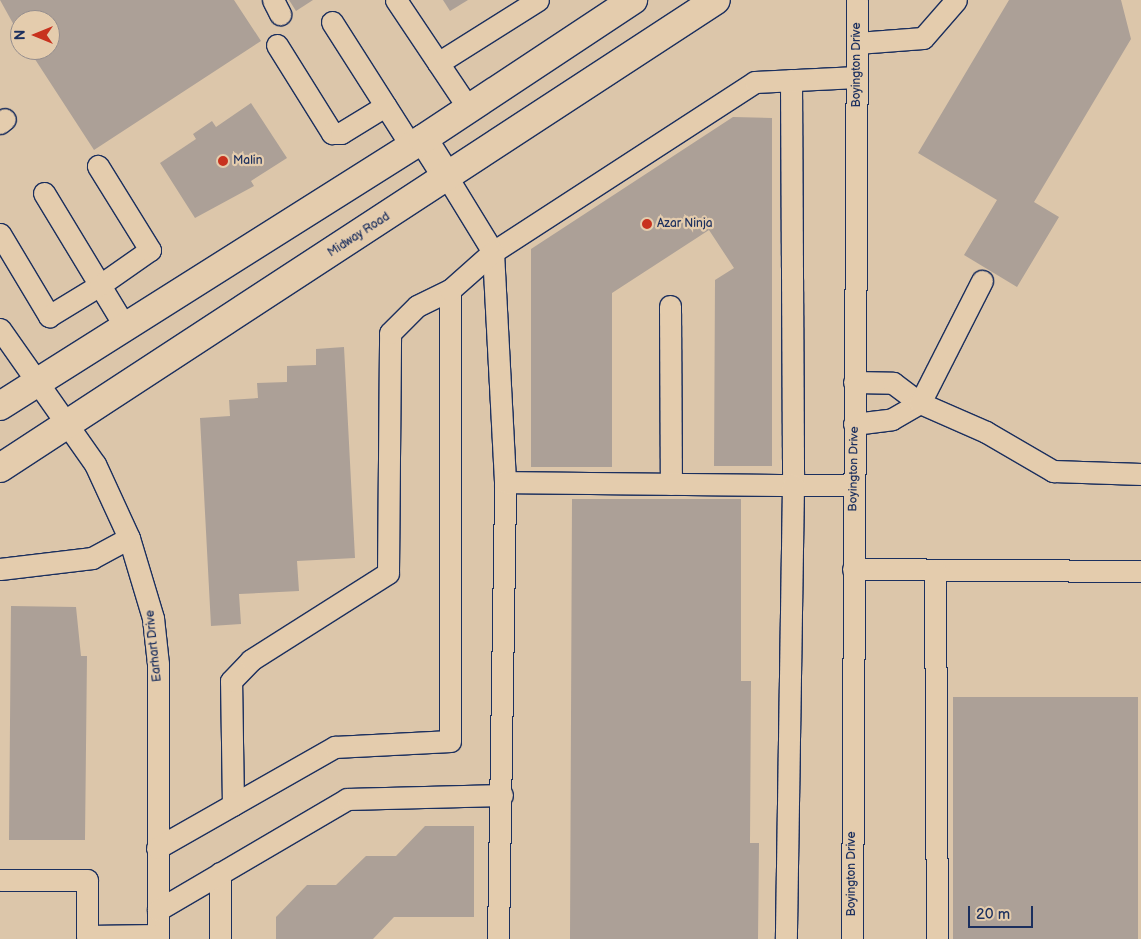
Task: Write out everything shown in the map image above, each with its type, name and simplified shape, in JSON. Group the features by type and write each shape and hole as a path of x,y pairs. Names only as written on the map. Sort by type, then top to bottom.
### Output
{"main road":[{"path":"0,406 417,143 632,0"},
{"name":"Midway Road","path":"0,468 447,178 716,0"},
{"path":"417,143 447,178"}],"street":[{"path":"396,0 468,109"},
{"path":"438,63 538,0"},
{"name":"Boyington Drive","path":"852,939 857,0"},
{"path":"857,43 924,38 956,0"},
{"path":"332,22 385,106 417,143"},
{"path":"277,45 332,133 341,133 385,106"},
{"path":"232,805 231,681 251,660 388,573 390,333 417,306 450,290 494,252 755,82 857,77"},
{"path":"786,939 793,484 791,80"},
{"path":"0,234 49,316 100,285 150,250 98,166"},
{"path":"447,178 494,252 505,482 502,795 498,939"},
{"path":"44,193 125,327"},
{"path":"854,424 892,419 920,403 982,281"},
{"path":"157,848 335,747 450,741 450,290"},
{"path":"670,306 670,484"},
{"name":"Earhart Drive","path":"1,331 36,383 70,423 95,464 129,538 153,618 158,664 158,937"},
{"path":"854,382 893,383 920,403 986,432 1053,471 1141,474"},
{"path":"505,482 853,484"},
{"path":"0,568 92,558 129,538"},
{"path":"853,569 1141,571"},
{"path":"935,570 937,939"},
{"path":"158,910 347,799 502,795"},
{"path":"220,873 220,939"},
{"path":"0,880 86,880 86,936 158,937"}],"building":[{"path":"0,0 234,0 261,41 94,150 36,60 60,60 60,10 10,10 10,18"},
{"path":"289,0 313,0 296,11"},
{"path":"443,0 468,0 450,11"},
{"path":"1009,0 1121,0 1131,39 1034,202 1059,217 1017,287 964,255 997,200 918,153"},
{"name":"Malin","path":"251,103 287,158 251,181 254,186 195,218 160,163 196,139 193,134 212,121 216,127"},
{"path":"733,117 772,118 772,466 714,466 715,280 734,268 709,230 612,293 612,467 531,467 531,249"},
{"path":"344,347 355,558 297,561 299,591 239,594 241,624 211,626 200,418 230,416 229,400 258,398 257,383 287,382 287,366 316,365 316,349"},
{"path":"572,499 741,499 741,681 751,681 750,843 759,843 758,939 570,939"},
{"path":"11,606 76,607 81,656 87,656 85,840 9,840"},
{"path":"953,697 1138,697 1138,939 953,939"},
{"path":"425,826 474,826 474,917 394,917 373,939 276,939 276,917 307,885 336,885 366,856 396,856"}],"place":[{"name":"Malin","path":"223,161"},
{"name":"Azar Ninja","path":"647,224"}]}
